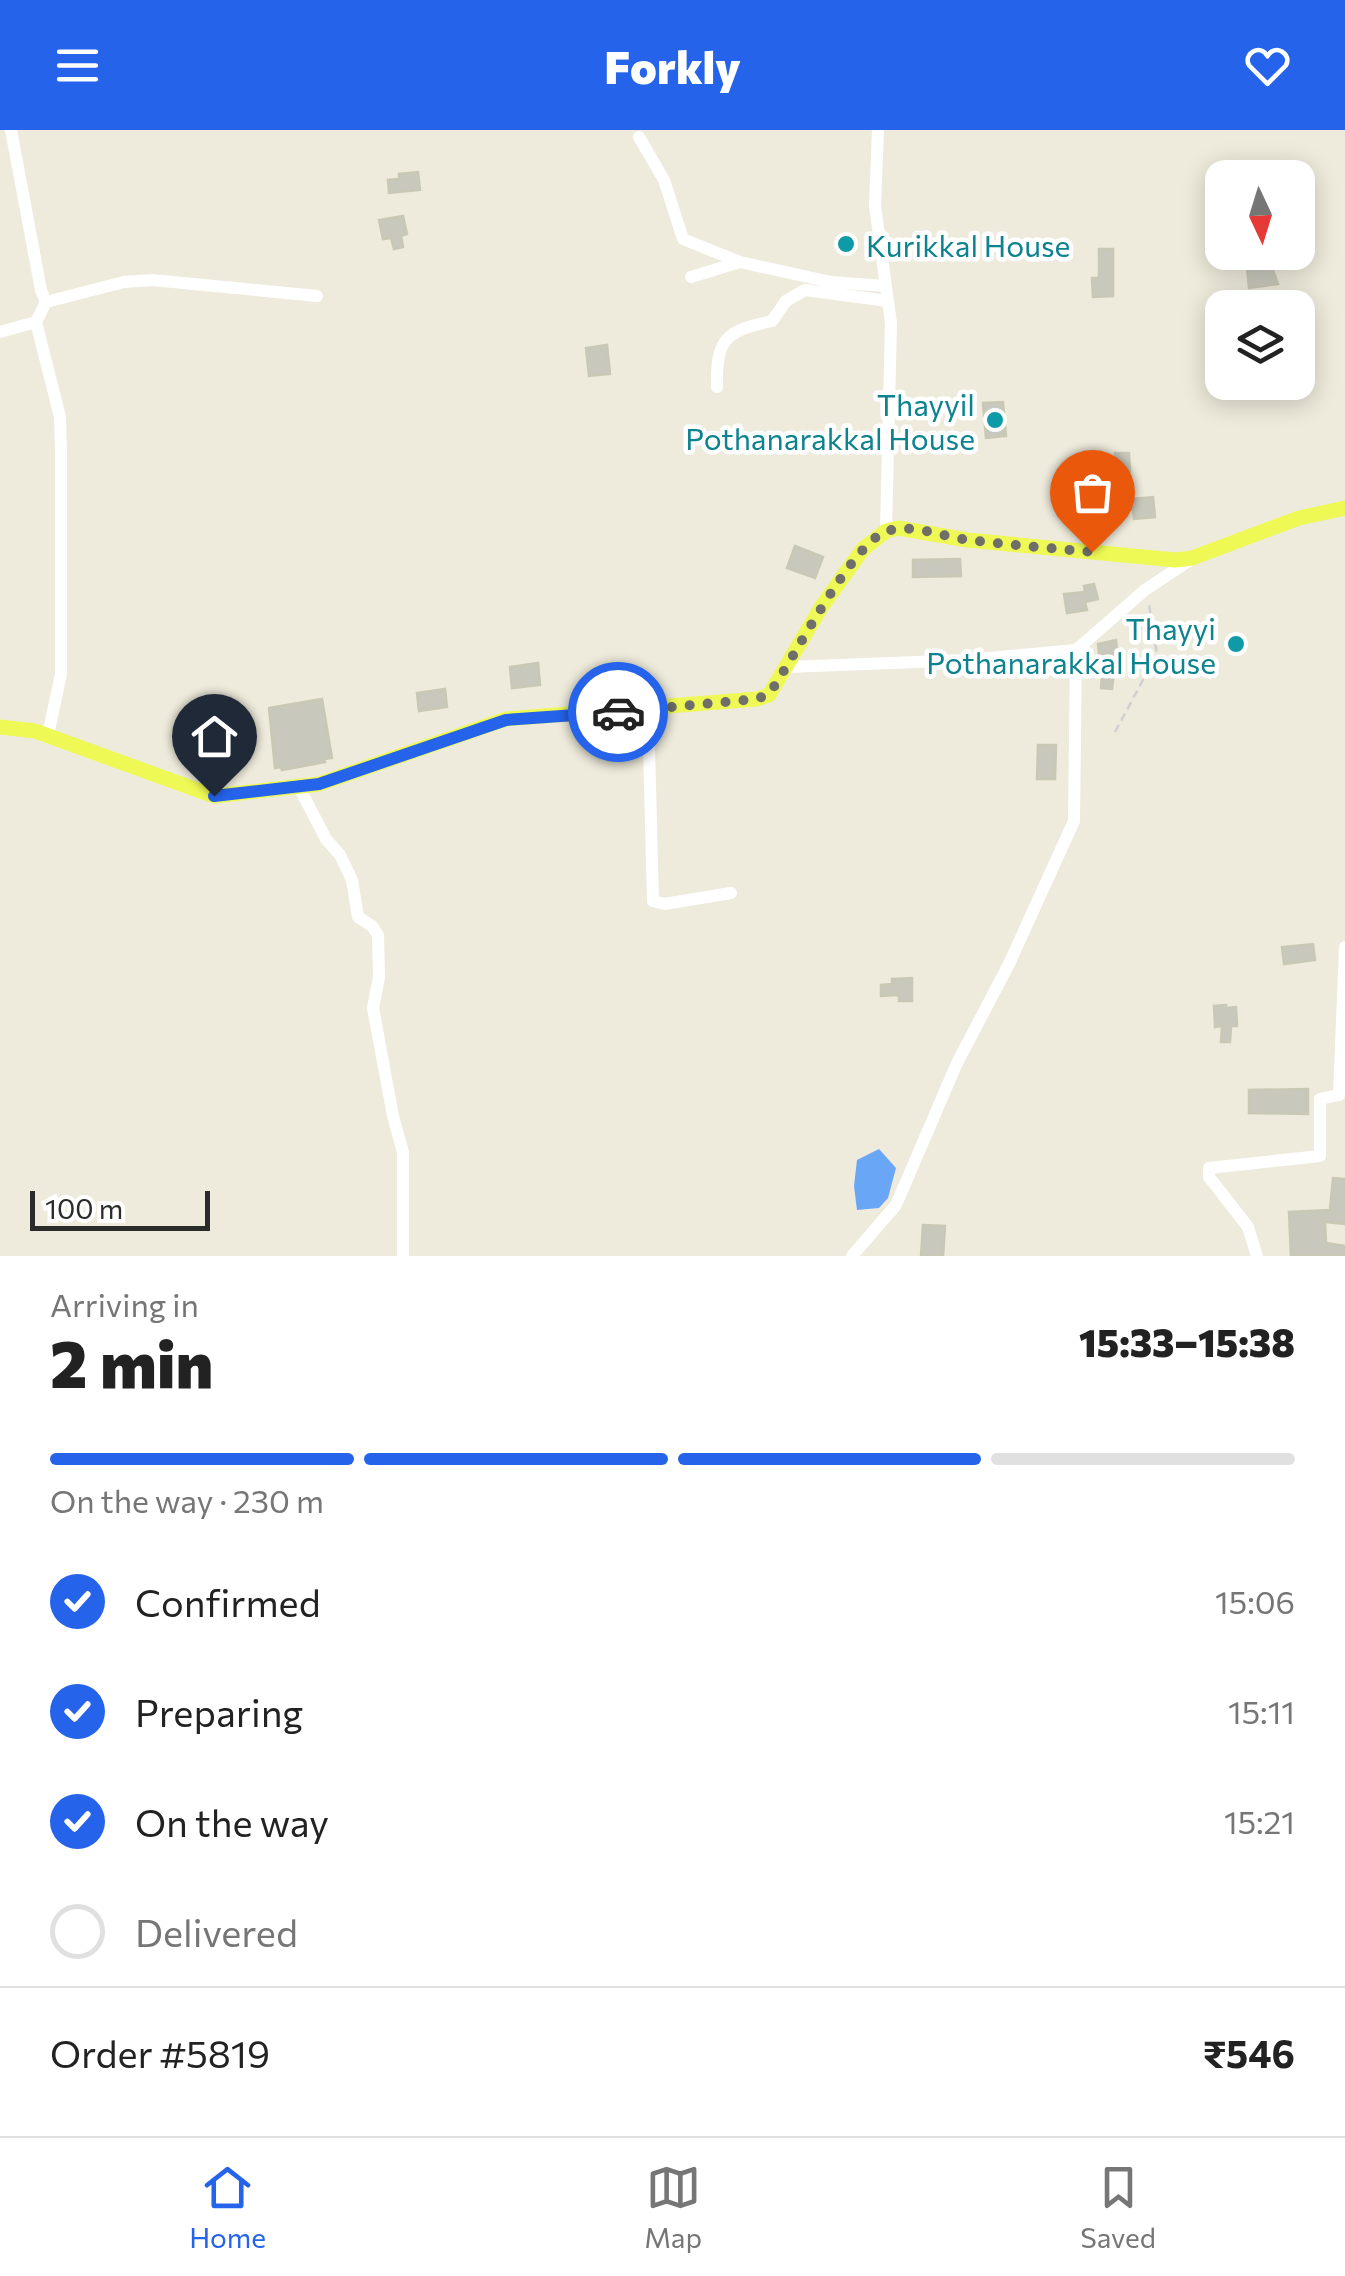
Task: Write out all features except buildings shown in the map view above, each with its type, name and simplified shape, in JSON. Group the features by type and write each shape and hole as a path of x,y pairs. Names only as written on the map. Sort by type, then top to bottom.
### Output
{"main road":[{"path":"0,727 48,736 214,796 319,784 506,720 648,710 757,699 769,694 822,606 863,549 886,531 898,528 967,540 1192,558 1255,533 1345,508"}],"street":[{"path":"11,130 46,302"},
{"path":"878,130 875,206 891,324 886,531"},
{"path":"639,137 664,180 683,239 740,262 887,293"},
{"path":"691,277 740,262"},
{"path":"48,736 61,674 61,453 57,402 36,322 46,302 124,282 152,280 317,296"},
{"path":"717,387 716,364 721,347 739,328 772,321 786,302 806,290 887,293"},
{"path":"0,332 36,322"},
{"path":"788,667 968,660 1076,650 1145,590 1192,558"},
{"path":"852,1256 896,1205 957,1063 1009,964 1074,821 1076,650"},
{"path":"648,710 653,901 664,904 732,893"},
{"path":"299,786 352,880 358,918 378,935 379,977 373,1008 402,1152 404,1256"},
{"path":"1256,1256 1248,1227 1209,1177 1209,1168 1320,1156 1320,1099 1339,1095 1345,947"}],"path":[{"path":"1115,732 1157,654 1145,590"}],"water":[{"path":"879,1149 896,1168 888,1198 879,1208 857,1210 857,1160"}],"way so far":[{"path":"618,712 757,699 769,694 822,606 863,549 886,531 898,528 967,540 1092,552"}],"place":[{"name":"Kurikkal House","path":"846,244"},
{"name":"Thayyil Pothanarakkal House","path":"995,420"},
{"name":"Thayyi Pothanarakkal House","path":"1236,644"}],"route":[{"path":"214,796 319,784 506,720 618,712"}]}
